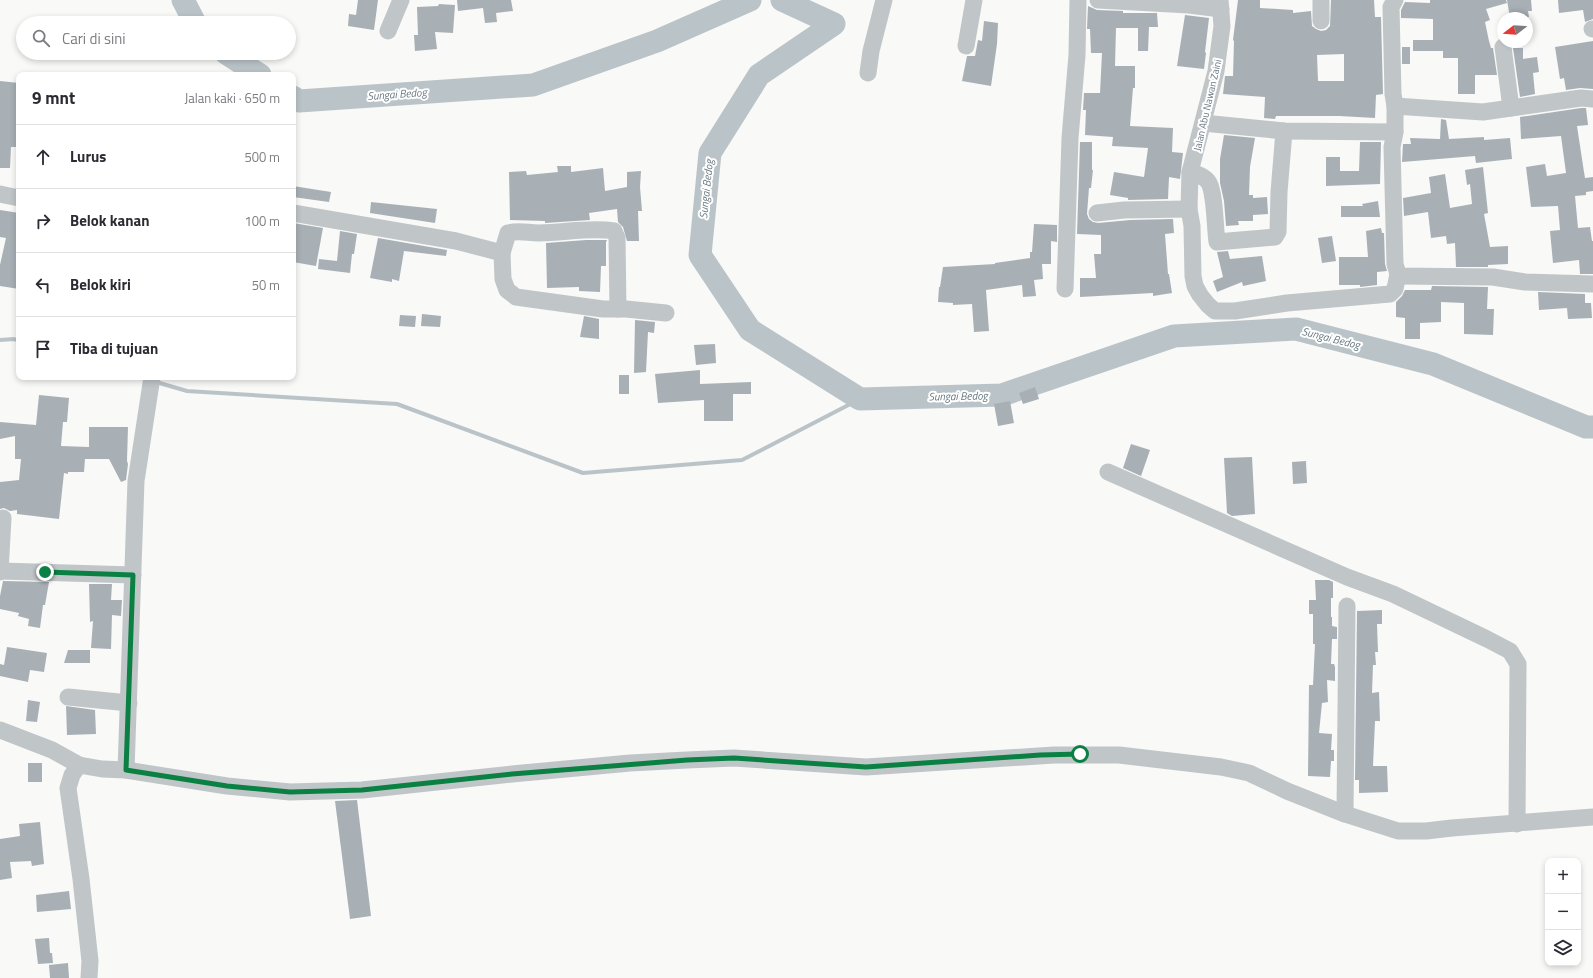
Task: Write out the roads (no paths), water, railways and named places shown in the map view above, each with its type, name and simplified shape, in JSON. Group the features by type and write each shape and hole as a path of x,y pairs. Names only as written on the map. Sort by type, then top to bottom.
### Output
{"street":[{"path":"388,31 401,0"},
{"path":"868,73 871,51 884,0"},
{"path":"966,46 974,0"},
{"path":"1065,288 1070,138 1077,55 1078,0"},
{"path":"1098,0 1189,5 1220,4"},
{"path":"1321,0 1321,21"},
{"path":"1395,0 1391,7 1393,94 1395,106 1395,132 1392,146 1395,264 1398,274 1400,276 1494,277 1525,282 1593,284"},
{"name":"Jalan Abu Nawan Zaini","path":"1220,4 1222,26 1216,71 1190,172 1189,209 1192,226 1193,276 1195,286 1204,300 1215,311 1235,311 1288,303 1390,294 1395,289 1398,274"},
{"path":"1503,48 1510,108"},
{"path":"1395,106 1483,112 1581,98 1593,99"},
{"path":"1203,123 1284,131 1395,132"},
{"path":"1190,172 1202,176 1209,183 1217,242 1275,237 1278,232 1279,192 1284,131"},
{"path":"0,194 16,197"},
{"path":"1097,213 1124,210 1189,209"},
{"path":"296,214 456,241 502,252"},
{"path":"618,309 618,238 614,231 591,230 538,233 516,231 508,233 502,252 503,279 506,290 516,297 603,308 666,313"},
{"path":"126,770 136,481 152,380"},
{"path":"1108,472 1347,577 1393,594 1487,638 1510,651 1518,664 1517,824"},
{"path":"2,518 0,572 133,575"},
{"path":"1345,814 1347,606"},
{"path":"68,697 128,702"},
{"path":"0,730 52,750 79,765 102,769 126,770 227,786 290,792 362,790 630,763 695,759 734,758 866,767 1054,755 1119,754 1221,767 1249,773 1288,791 1345,814 1398,830 1426,831 1593,817"},
{"path":"79,765 72,775 68,788 81,879 90,961 89,978"}],"waterway":[{"name":"Sungai Bedog","path":"183,0 191,16"},
{"name":"Sungai Bedog","path":"296,99 299,101 533,85 657,41 750,0"},
{"name":"Sungai Bedog","path":"782,0 834,24 759,75 710,153 700,255 750,330 860,399 1002,395 1174,336 1296,329 1433,364 1586,427 1593,427"},
{"name":"Sungai Bedog","path":"237,60 255,72"},
{"path":"0,340 16,340"},
{"path":"156,382 187,391 397,404 583,473 742,460 860,399"}]}
